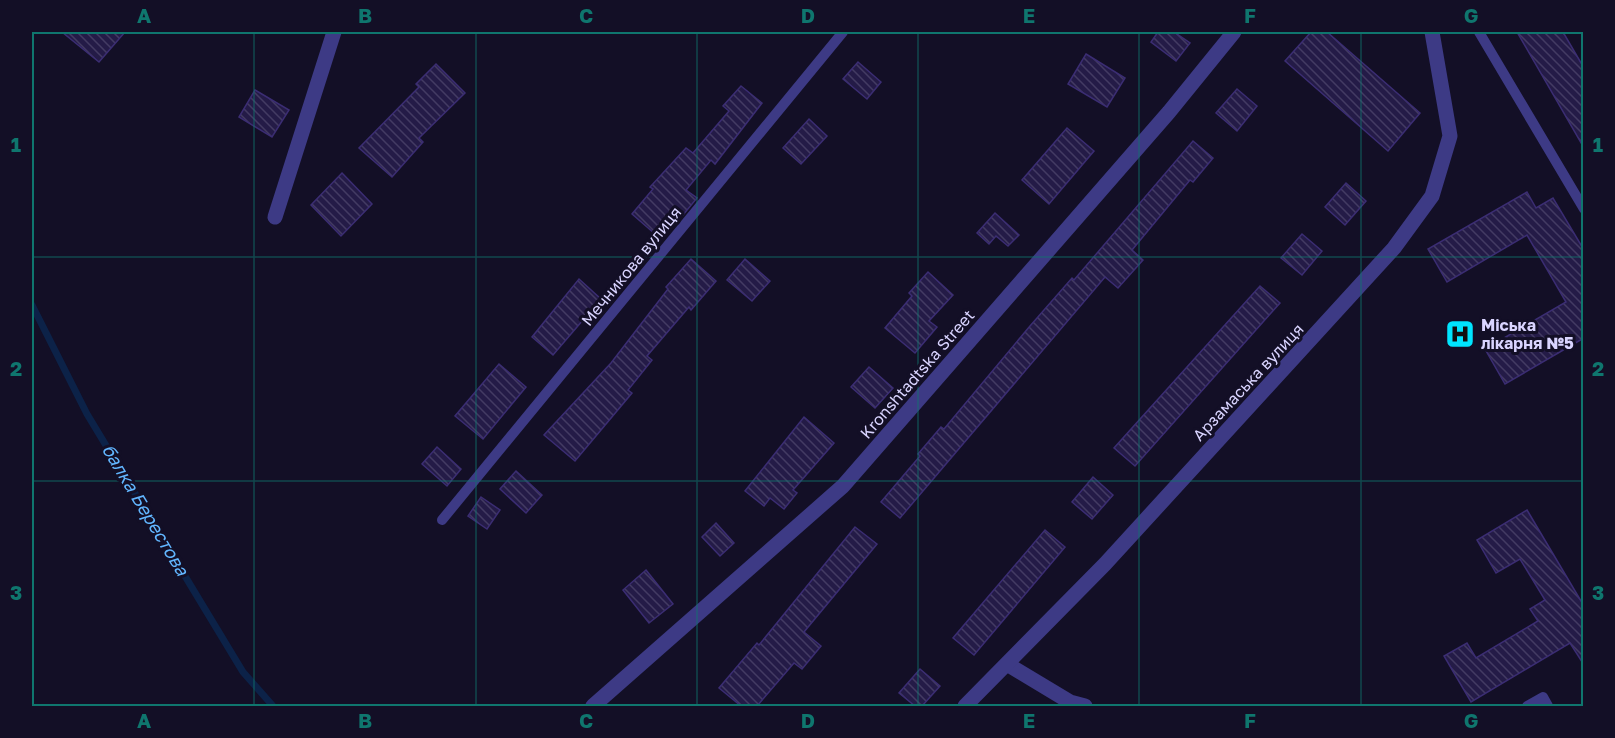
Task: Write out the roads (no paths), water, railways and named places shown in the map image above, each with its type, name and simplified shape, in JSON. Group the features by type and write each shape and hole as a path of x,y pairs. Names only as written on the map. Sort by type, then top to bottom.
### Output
{"street":[{"path":"274,217 334,32"},
{"name":"Kronshtadtska Street","path":"593,706 843,486 1153,129 1234,32"},
{"name":"Арзамаська вулиця","path":"966,706 1105,564 1394,248 1432,196 1450,136 1432,32"},
{"path":"1007,664 1070,702 1085,706"}],"lane":[{"name":"Мечникова вулиця","path":"442,520 843,32"},
{"path":"1479,32 1584,208"},
{"path":"1527,706 1543,698 1548,706"}],"waterway":[{"name":"балка Берестова","path":"32,305 87,414 243,672 273,706"}],"place":[{"name":"Міська лікарня №5","path":"1460,334"}]}
